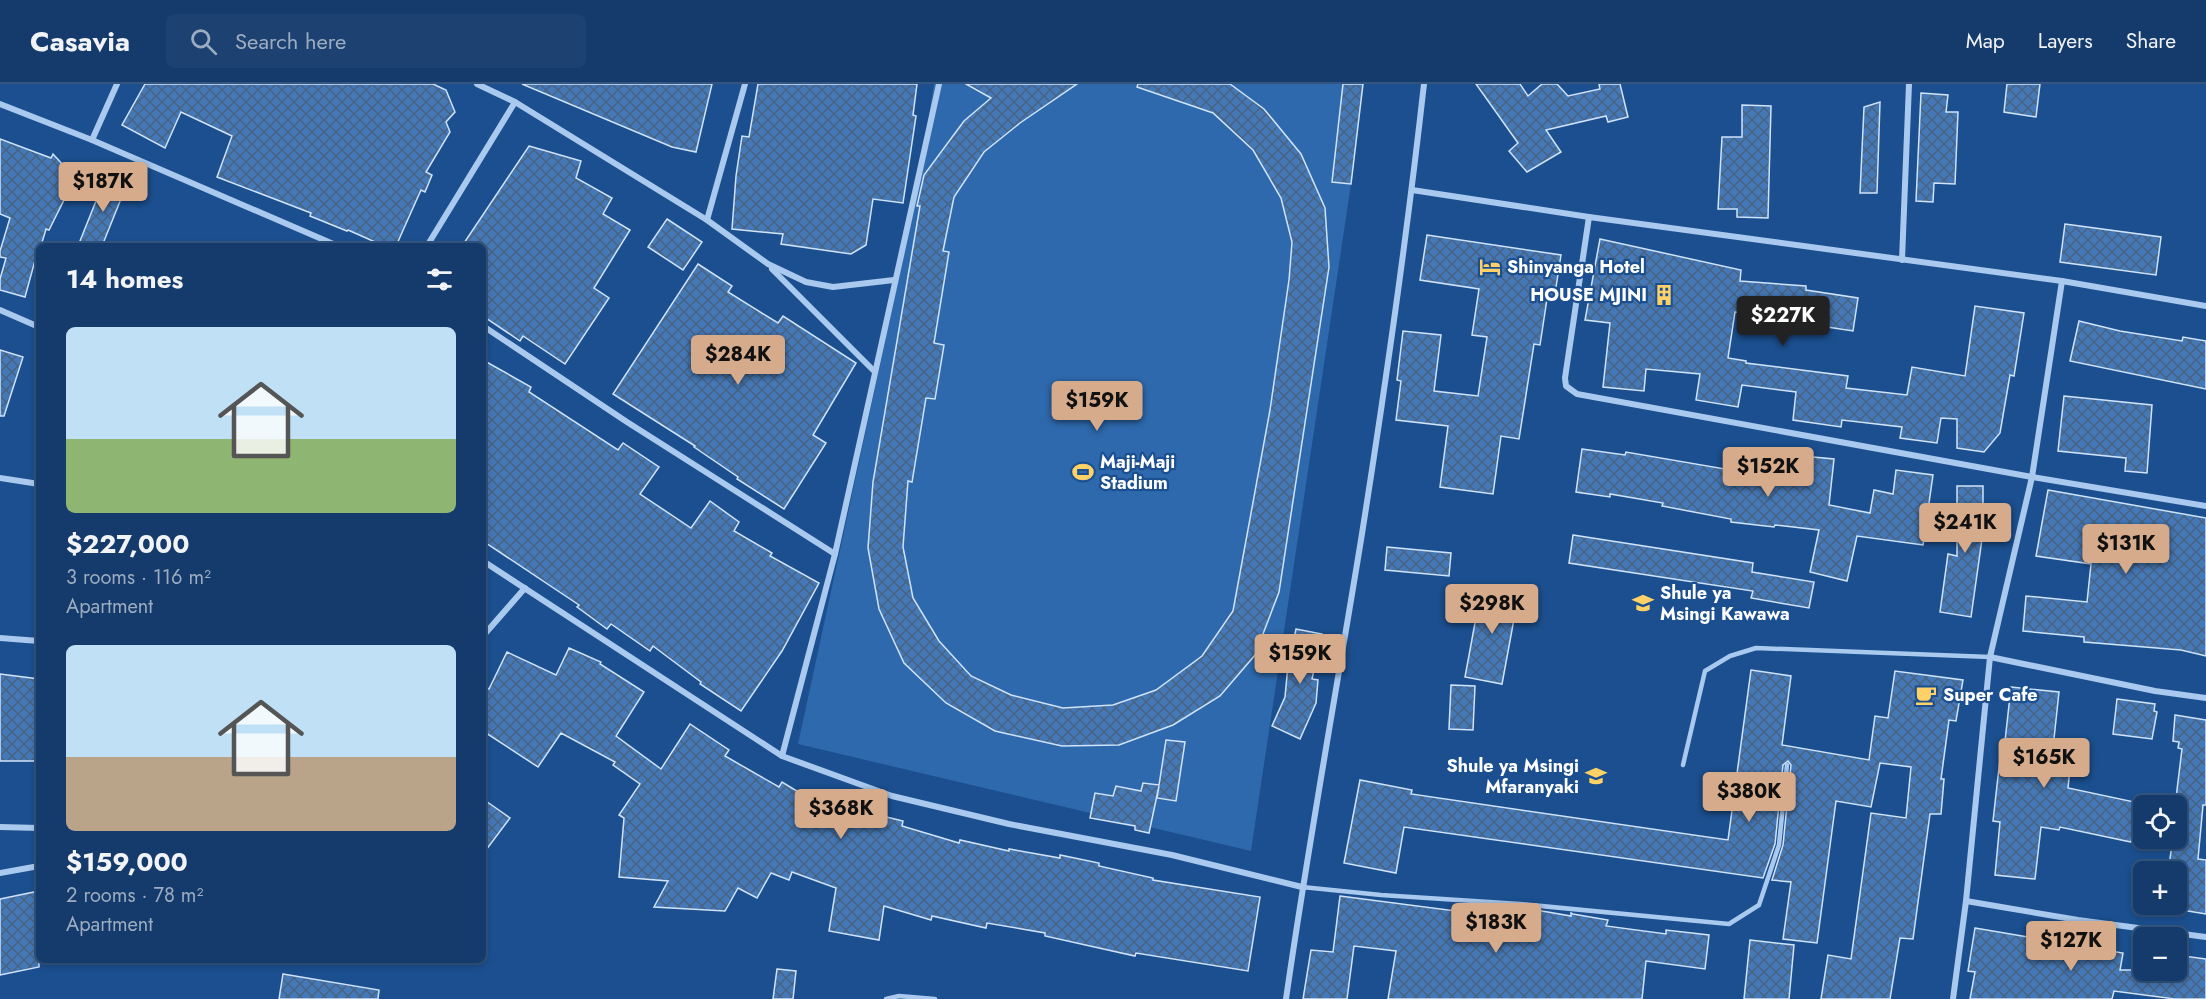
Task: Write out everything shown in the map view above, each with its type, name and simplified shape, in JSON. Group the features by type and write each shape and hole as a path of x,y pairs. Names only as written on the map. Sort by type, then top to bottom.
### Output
{"street":[{"path":"93,140 117,84"},
{"path":"477,84 515,102 707,220 768,264 875,372"},
{"path":"707,220 745,84"},
{"path":"782,756 835,554 939,84"},
{"path":"1286,999 1302,887 1361,538 1412,190 1424,84"},
{"path":"1902,260 1909,84"},
{"path":"429,243 515,102"},
{"path":"0,104 93,140 332,243"},
{"path":"1412,190 1588,217 2062,281 2206,306"},
{"path":"1588,217 1565,378 1566,386 1576,394 2032,477 2206,506"},
{"path":"768,264 806,282 833,287 894,280"},
{"path":"1953,999 1966,901 1990,657 2032,477 2062,281"},
{"path":"0,310 36,326"},
{"path":"486,328 627,422 835,554"},
{"path":"0,478 36,484"},
{"path":"486,563 782,756 892,796 1009,824 1172,855 1302,887"},
{"path":"486,633 525,588"},
{"path":"0,638 36,641"},
{"path":"1990,657 2155,691 2206,698"},
{"path":"0,827 36,828"},
{"path":"0,873 36,867"},
{"path":"1966,901 2078,920 2206,937"}],"lane":[{"path":"1683,765 1705,671 1730,656 1756,648 1990,657"},
{"path":"1302,887 1381,895 1520,904 1729,924 1759,905 1779,845 1787,765"},
{"path":"886,999 899,996 935,999"}],"shaded area":[{"name":"Maji-Maji Stadium","path":"934,84 1363,84 1351,184 1251,851 798,744 916,199"}],"building":[{"path":"145,84 433,84 446,90 455,112 446,122 450,132 426,172 432,175 425,192 421,190 397,243 377,243 310,216 311,213 217,177 232,136 181,112 165,148 122,125"},
{"path":"522,84 712,84 696,152 672,147"},
{"path":"758,84 917,84 913,115 916,116 903,203 873,199 866,245 851,254 781,244 783,234 732,229 742,136 749,137"},
{"path":"966,84 1077,84 1020,123 984,152 954,197 943,251 949,252 934,343 944,345 935,399 926,398 912,482 908,481 903,547 913,598 939,641 971,676 1011,695 1063,708 1113,705 1156,690 1202,656 1233,611 1270,410 1289,280 1292,242 1281,198 1253,150 1213,113 1137,87 1138,84 1230,84 1264,109 1301,154 1325,208 1329,267 1279,592 1255,655 1220,696 1173,725 1119,745 1062,746 995,731 946,703 904,663 879,609 868,548 873,482 920,206 917,206 924,175 964,121 991,98"},
{"path":"1343,84 1363,84 1351,184 1332,182"},
{"path":"1476,84 1520,84 1528,96 1542,84 1557,84 1568,96 1600,89 1599,84 1620,84 1628,117 1608,122 1606,116 1546,130 1561,152 1527,172 1509,151 1518,143"},
{"path":"2007,84 2040,84 2036,117 2004,112"},
{"path":"1921,93 1948,95 1946,112 1958,112 1955,184 1934,183 1933,202 1916,201"},
{"path":"1880,102 1877,193 1860,193 1864,107"},
{"path":"1742,105 1771,106 1768,218 1737,217 1737,209 1718,209 1722,137 1742,137"},
{"path":"0,139 51,158 53,154 75,178 49,230 46,229 42,243 36,243 36,257 25,297 0,290 0,279 6,258 0,257 0,251 10,218 0,214"},
{"path":"529,146 581,161 576,178 612,198 603,214 630,230 594,288 609,298 565,364 523,336 520,341 486,318 486,243 464,243"},
{"path":"106,176 127,184 103,243 79,243"},
{"path":"667,219 702,242 683,270 648,247"},
{"path":"2065,224 2161,237 2156,275 2060,262"},
{"path":"1427,235 1561,255 1554,300 1547,299 1540,345 1534,344 1519,439 1501,436 1493,494 1440,487 1448,426 1396,420 1401,381 1397,380 1403,331 1441,335 1434,391 1478,396 1487,337 1472,335 1479,289 1420,280"},
{"path":"1600,239 1741,270 1740,281 1806,286 1806,290 1858,298 1853,331 1814,325 1815,318 1735,312 1728,358 1746,361 1746,363 1848,376 1846,388 1907,395 1912,367 1965,376 1975,306 2024,313 2014,376 2010,375 2000,433 1984,452 1957,448 1957,419 1941,418 1937,443 1900,438 1902,427 1842,420 1841,427 1793,420 1796,392 1742,385 1738,407 1696,400 1700,374 1646,369 1644,391 1603,387 1610,323 1585,320"},
{"path":"698,264 732,286 728,292 778,323 783,316 856,363 813,435 826,443 784,509 737,479 738,477 695,446 613,394"},
{"path":"2079,321 2120,331 2182,341 2183,337 2206,341 2206,389 2070,361"},
{"path":"0,350 23,357 4,416 0,416"},
{"path":"486,362 531,387 529,392 618,450 623,443 659,467 640,494 691,528 710,501 739,522 734,531 772,553 770,556 819,583 782,651 741,711 700,684 701,682 653,646 650,651 611,624 607,629 577,607 579,605 486,543"},
{"path":"2064,396 2152,405 2147,473 2125,471 2126,458 2058,451"},
{"path":"1582,449 1625,455 1626,452 1742,472 1746,449 1791,458 1792,455 1834,459 1829,505 1870,513 1874,490 1893,494 1896,470 1933,475 1923,545 1857,536 1847,581 1810,572 1819,530 1731,522 1731,519 1662,506 1663,503 1610,494 1610,497 1576,492"},
{"path":"1957,486 1983,486 1983,539 1971,617 1940,612 1948,554 1957,556"},
{"path":"2048,490 2206,518 2206,656 2181,650 2084,642 2084,637 2023,631 2026,596 2087,602 2091,564 2036,556"},
{"path":"1573,535 1753,563 1752,572 1814,582 1809,608 1751,598 1753,591 1569,563"},
{"path":"1387,547 1451,553 1449,576 1385,570"},
{"path":"1482,585 1519,592 1502,684 1465,677"},
{"path":"1296,629 1322,634 1312,679 1318,680 1316,703 1300,739 1272,726 1285,697 1288,665"},
{"path":"569,648 601,662 600,664 644,692 616,736 661,769 690,724 729,750 725,756 779,787 782,782 810,799 861,817 862,811 903,821 902,826 959,843 960,840 1009,851 1009,849 1060,858 1060,855 1099,863 1099,866 1153,878 1153,880 1260,897 1248,971 1136,953 1135,956 1045,936 1045,933 987,923 986,928 932,916 931,920 884,906 879,940 829,931 836,888 792,872 789,880 771,873 757,898 738,888 725,911 654,907 668,881 619,877 624,818 619,815 640,784 613,765 615,762 561,733 538,767 486,733 486,687 489,689 507,652 556,675"},
{"path":"1751,670 1791,676 1782,745 1869,760 1875,716 1888,718 1895,671 1963,680 1956,721 1949,720 1941,779 1944,779 1941,814 1930,814 1913,939 1900,938 1890,999 1821,999 1828,955 1851,959 1871,813 1906,818 1911,767 1880,763 1871,807 1836,801 1817,943 1783,939 1791,882 1772,880 1783,845 1791,765 1788,761 1783,765 1775,844 1763,878 1404,827 1396,873 1344,863 1360,780 1412,790 1411,794 1728,840"},
{"path":"0,674 36,679 36,761 0,761"},
{"path":"1451,685 1475,686 1473,730 1449,729"},
{"path":"2011,687 2059,692 2053,748 2072,751 2068,788 2133,802 2131,842 2060,827 2059,830 2041,827 2035,879 1995,875 2000,822 1993,821 2002,741 2005,741"},
{"path":"2117,699 2155,704 2154,711 2157,712 2152,739 2113,734"},
{"path":"2175,715 2206,720 2206,805 2203,805 2198,859 2206,860 2206,914 2187,911 2187,861 2170,861 2171,849 2187,849 2187,795 2176,795 2182,749 2178,748 2179,742 2173,741"},
{"path":"1166,740 1185,742 1176,801 1157,798 1159,786 1149,833 1135,830 1135,826 1090,818 1095,793 1113,796 1116,786 1141,791 1143,783 1159,785"},
{"path":"486,801 510,818 486,850"},
{"path":"36,892 36,963 39,963 39,967 0,975 0,899"},
{"path":"1340,896 1471,913 1472,906 1527,913 1528,909 1571,916 1571,913 1608,920 1606,926 1666,934 1666,930 1709,935 1705,969 1646,961 1642,999 1388,999 1396,951 1354,946 1347,999 1303,999 1311,950 1333,952"},
{"path":"1975,928 2123,953 2120,970 2133,970 2133,981 2187,981 2187,956 2206,959 2206,999 2175,999 2114,991 2112,999 1970,999 1975,972 1968,971"},
{"path":"1750,940 1794,945 1789,999 1744,999"},
{"path":"777,969 796,971 793,999 773,999"},
{"path":"283,974 379,990 378,999 279,999"}],"place":[{"name":"Shinyanga Hotel","path":"1490,267"},
{"name":"HOUSE MJINI","path":"1664,295"},
{"name":"Maji-Maji Stadium","path":"1083,472"},
{"name":"Shule ya Msingi Kawawa","path":"1643,603"},
{"name":"Super Cafe","path":"1926,695"},
{"name":"Shule ya Msingi Mfaranyaki","path":"1596,776"}]}
